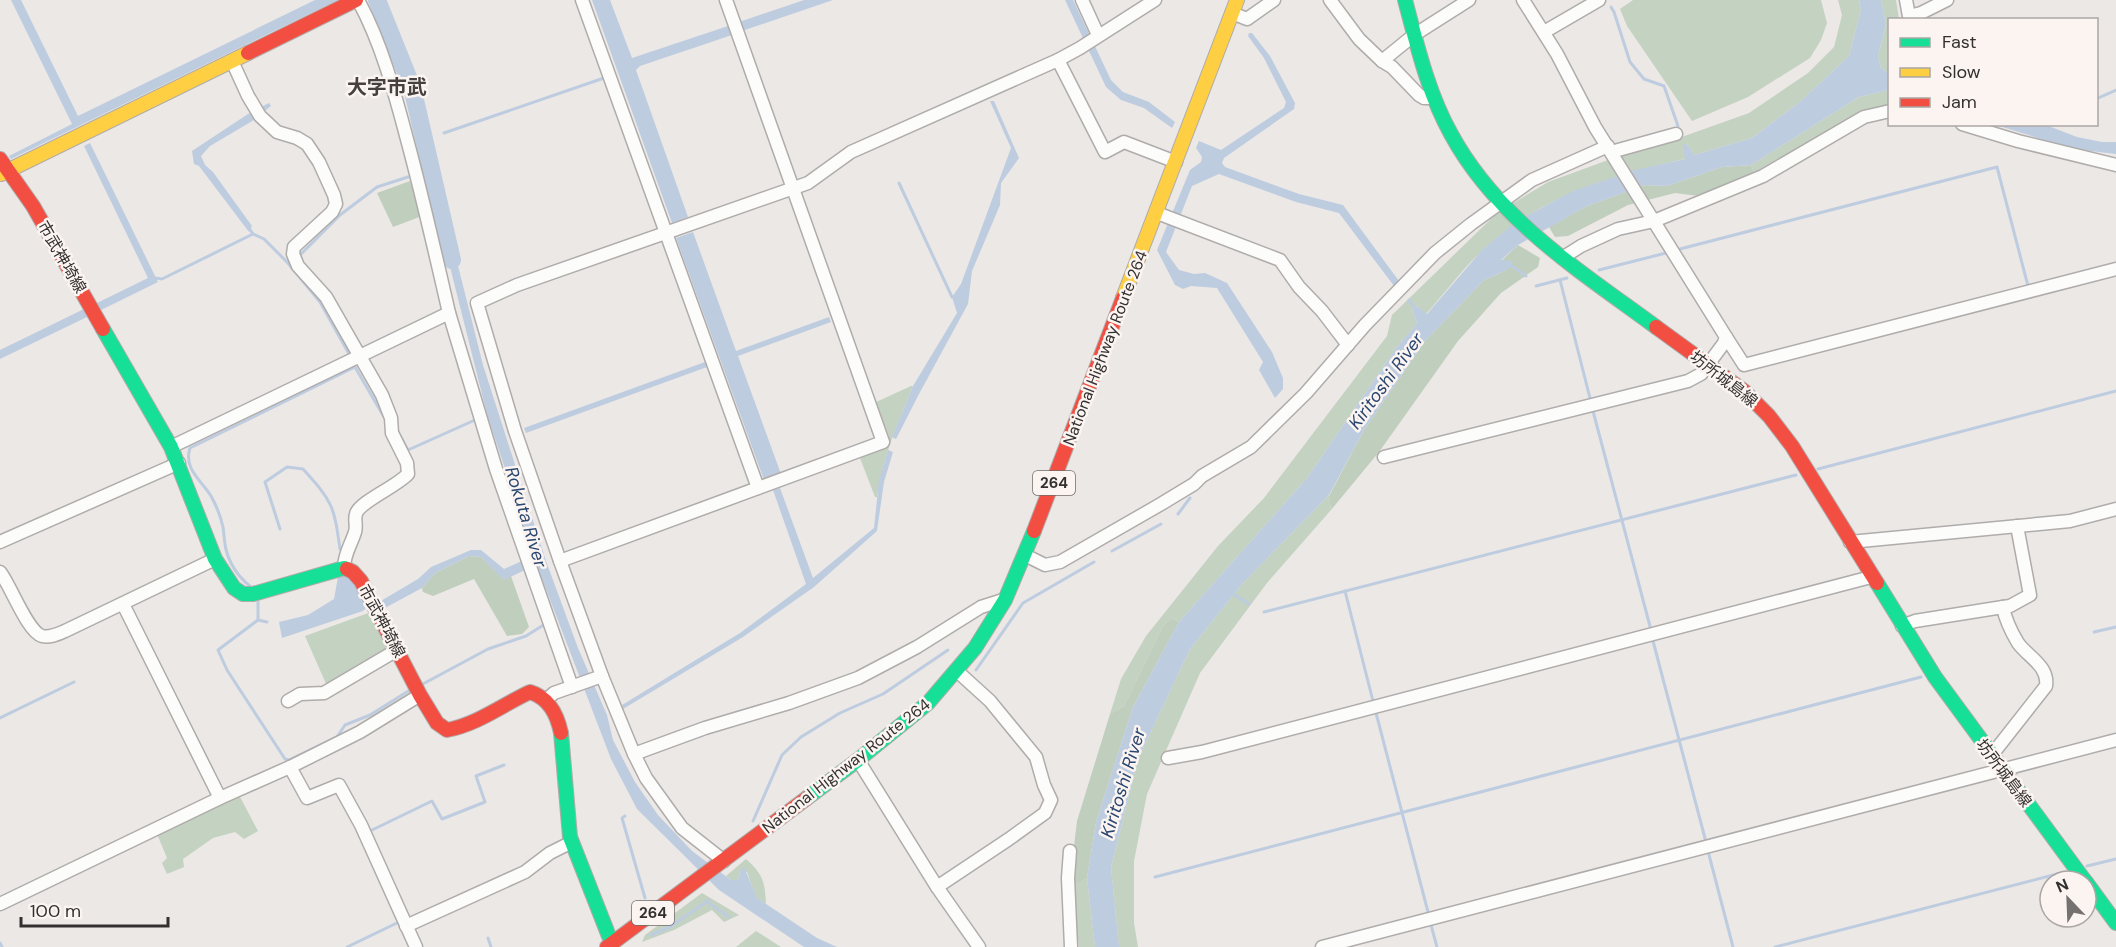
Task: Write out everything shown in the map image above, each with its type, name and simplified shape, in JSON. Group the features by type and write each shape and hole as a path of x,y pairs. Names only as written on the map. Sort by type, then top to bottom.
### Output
{"main road":[{"path":"5,172 357,0"},
{"name":"坊所城島線","path":"1405,0 1433,98 1466,161 1499,204 1526,230 1744,392 1769,416 1792,446 1935,677 2076,869"},
{"name":"National Highway Route 264","path":"611,946 858,760 928,703 981,640 1005,600 1025,555 1168,217 1176,162 1234,6"},
{"name":"市武神埼線","path":"0,159 5,172 33,206 171,447 215,559 234,588 243,594 252,594 344,567 353,572 361,581 420,695 437,723 447,730 488,714 530,692 546,700"},
{"path":"546,700 558,722 564,761 565,805 572,842 611,946"},
{"name":"坊所城島線","path":"2098,898 2116,923"}],"street":[{"path":"357,0 369,21 386,65 401,116 449,313 496,469 572,687"},
{"path":"582,0 758,488"},
{"path":"560,561 883,442 726,0"},
{"path":"1083,0 1092,40"},
{"path":"722,862 682,828 646,778 634,754 602,676 560,561 515,431 477,303 517,285 808,183 851,152 1058,60 1155,0"},
{"path":"1234,6 1247,19 1274,0"},
{"path":"1330,0 1359,39 1382,61 1392,67 1419,95 1424,98 1433,98"},
{"path":"1382,61 1414,34 1469,0"},
{"path":"1523,0 1544,32 1611,151 1744,365 2116,268"},
{"path":"1544,32 1599,0"},
{"path":"1906,0 1909,16 1921,13 1947,0"},
{"path":"1058,60 1104,152 1124,142 1176,162"},
{"path":"232,61 258,112 277,132 297,138 307,144 319,162 334,195 336,204 332,212 294,247 293,254 298,266 326,297 360,354 382,395 391,418 392,433 406,463 408,474 400,483 361,505 356,514 356,530 344,557 344,567"},
{"path":"1562,258 1581,246 1618,229 1653,219 1763,176 1864,117 1888,111"},
{"path":"1969,126 2018,141 2116,165"},
{"path":"1025,555 1045,566 1060,562 1161,504 1251,447 1306,393 1406,282 1436,253 1471,224 1532,180 1611,151 1676,134"},
{"path":"1168,217 1280,260 1299,287 1322,311 1348,345"},
{"path":"171,447 449,313"},
{"path":"1384,457 1688,381 1701,374 1725,343 1726,337"},
{"path":"0,542 179,463"},
{"path":"1850,542 2070,521 2116,509"},
{"path":"1902,626 1915,621 2010,606 2030,595 2017,526"},
{"path":"0,572 32,627 39,635 50,637 215,559"},
{"path":"1168,759 1871,577"},
{"path":"634,754 705,728 789,703 858,678 917,647 981,607 1005,600"},
{"path":"123,604 220,798"},
{"path":"1991,756 2046,686 2047,678 2044,671 2018,643 2003,607"},
{"path":"288,700 300,694 324,693 398,650"},
{"path":"937,887 1045,813 1051,800 1036,757 990,701 957,671"},
{"path":"546,700 554,693 602,676"},
{"path":"0,904 220,798 290,767 360,732 420,695"},
{"path":"1322,947 2116,740"},
{"path":"858,760 937,887 979,947"},
{"path":"290,767 307,798 339,785 361,825 416,947"},
{"path":"406,926 525,872 550,853 572,842"},
{"path":"1070,851 1068,878 1071,947"}],"green space":[{"path":"1633,0 1821,0 1827,23 1821,40 1810,58 1748,97 1692,121 1627,26 1620,9"},
{"path":"1838,0 1859,0 1861,10 1849,56 1801,101 1752,138 1694,155 1687,144 1685,159 1631,172 1578,190 1553,202 1529,215 1484,249 1461,272 1426,314 1417,306 1412,310 1417,323 1397,347 1307,478 1179,622 1172,618 1163,626 1124,706 1110,714 1121,679 1146,636 1218,546 1264,498 1387,336 1392,315 1497,213 1548,182 1749,113 1808,73 1834,47 1842,15"},
{"path":"1881,0 1896,0 1899,18 1888,18 1888,72 1881,68 1878,56 1886,24"},
{"path":"1888,90 1888,105 1866,112 1813,143 1754,172 1751,165 1859,97"},
{"path":"1751,165 1754,172 1736,183 1699,196 1675,193 1628,205 1568,236 1555,237 1549,227 1587,206 1645,185 1667,186 1722,167"},
{"path":"410,181 422,216 393,227 377,193"},
{"path":"1518,245 1540,258 1538,267 1501,293 1458,341 1379,452 1331,510 1329,496 1364,430 1425,341 1484,280 1505,271 1501,261"},
{"path":"913,386 896,427 877,497 875,497 860,458 886,447 889,436 874,403"},
{"path":"1329,495 1331,510 1267,583 1200,673 1147,794 1134,861 1134,923 1138,947 1119,947 1111,867 1138,759 1190,649 1242,584"},
{"path":"469,556 481,557 504,579 511,576 529,627 522,634 507,636 474,579 433,596 423,592 422,588 435,573"},
{"path":"371,612 390,651 327,686 305,636"},
{"path":"1172,618 1179,622 1133,707 1096,822 1087,878 1078,884 1070,878 1077,821 1110,714 1124,706 1163,626"},
{"path":"239,795 258,831 244,839 235,832 213,838 183,859 184,867 167,874 162,863 167,858 157,834"},
{"path":"746,859 762,879 766,904 756,898 747,872 740,871 738,880 731,880 726,876"},
{"path":"1070,878 1078,884 1087,878 1095,947 1079,947"},
{"path":"702,893 739,915 724,922 712,910 674,930 642,942 645,935"},
{"path":"756,931 781,947 736,947"}],"water":[{"path":"11,0 21,0 78,116 315,0 338,0 11,159 9,156 72,124"},
{"path":"592,0 610,0 632,58 731,25 735,34 640,66 636,70 688,217 672,223"},
{"path":"804,0 833,0 742,31 739,22"},
{"path":"1065,0 1073,0 1111,80 1123,92 1149,102 1175,122 1172,128 1144,108 1121,100 1106,87"},
{"name":"Kiritoshi River","path":"1859,0 1881,0 1886,24 1878,56 1881,68 1888,72 1888,90 1859,97 1751,165 1722,167 1667,186 1645,185 1587,206 1518,245 1501,260 1512,261 1512,266 1484,280 1425,341 1364,430 1329,495 1242,584 1190,649 1138,759 1111,867 1119,947 1095,947 1087,878 1096,822 1133,707 1179,622 1307,478 1397,347 1417,323 1412,310 1417,306 1427,314 1482,250 1517,221 1573,191 1635,170 1685,159 1683,145 1687,144 1694,155 1752,138 1801,101 1849,56 1861,10"},
{"path":"1252,33 1270,56 1295,103 1294,109 1224,158 1222,163 1225,167 1299,194 1343,205 1399,281 1394,286 1339,213 1296,202 1219,174 1192,186 1166,252 1179,270 1194,274 1205,273 1227,283 1272,352 1283,378 1283,389 1275,398 1259,370 1263,362 1217,288 1191,286 1183,289 1175,285 1157,250 1190,170 1201,162 1202,157 1196,148 1199,141 1221,150 1284,108 1286,102 1264,58 1248,36"},
{"path":"990,101 994,101 1019,158 1001,183 1000,205 972,271 968,304 896,439 892,437 913,386 957,313 952,297 961,284 1011,148"},
{"path":"269,103 271,106 254,120 210,146 201,156 205,165 213,172 252,226 249,232 199,166 194,164 192,151 251,112"},
{"path":"1999,126 2049,126 2077,137 2116,142 2116,154 2073,149"},
{"path":"90,143 158,282 99,311 95,304 148,278 84,146"},
{"path":"693,232 736,351 829,317 831,322 738,356 781,474 764,480 676,238"},
{"path":"450,234 483,365 546,561 578,648 607,715 613,740 635,782 658,815 692,851 731,880 738,880 740,871 744,867 757,898 817,938 837,947 804,947 719,890 637,809 611,759 536,563 487,414 443,239"},
{"path":"84,309 87,317 0,359 0,350"},
{"path":"705,362 707,367 526,433 524,428"},
{"path":"888,450 893,452 884,482 877,531 814,587 743,637 623,709 622,705 740,633 806,584 773,490 780,488 813,578 874,528 879,480"},
{"path":"471,550 481,550 504,569 522,561 525,570 504,580 481,557 469,556 435,573 422,588 383,609 379,602 418,579 431,567"},
{"path":"338,577 350,578 367,607 363,611 282,638 279,622 308,615 334,599"}],"waterway":[{"name":"Rokuta River","path":"377,0 412,87 452,260"},
{"path":"1611,7 1630,62 1644,79 1664,86 1678,126"},
{"path":"444,133 604,78"},
{"path":"2098,98 2116,90"},
{"path":"1680,249 1997,167 2028,286 2030,285"},
{"path":"299,256 340,215 377,187 408,177"},
{"path":"899,183 952,297"},
{"path":"249,228 253,234 264,239 287,262 320,302 349,354"},
{"path":"155,278 162,279 253,234"},
{"path":"1599,270 1666,253"},
{"path":"1507,266 1512,266 1526,276"},
{"path":"1536,286 1567,278"},
{"path":"1560,280 1591,402"},
{"path":"1409,300 1417,311"},
{"path":"251,587 237,573 229,558 223,527 216,507 191,468 190,448 355,367 384,417"},
{"path":"1818,469 2116,391"},
{"path":"1593,411 1651,630"},
{"path":"397,430 408,450 475,420"},
{"path":"280,529 265,482 287,467 303,469 321,489 334,513 340,549"},
{"path":"1264,612 1796,475"},
{"path":"1178,514 1190,498"},
{"path":"1112,551 1161,524"},
{"path":"976,670 1023,603 1094,562"},
{"path":"1345,591 1373,701"},
{"path":"1230,592 1249,604"},
{"path":"258,602 258,620 218,650 227,670 285,759 289,760 337,737 345,725 370,715 410,690"},
{"path":"258,620 267,622"},
{"path":"421,685 488,649 526,636 545,624"},
{"path":"2094,632 2116,627"},
{"path":"1653,641 1706,842"},
{"path":"753,821 782,755 801,737 840,713 883,694 948,650"},
{"path":"1155,877 1921,677"},
{"path":"0,718 74,682"},
{"path":"1376,713 1428,912"},
{"path":"370,833 432,801 442,819 485,802 476,776 504,765"},
{"path":"625,816 622,818 645,898"},
{"path":"1708,851 1733,947"},
{"path":"2087,866 2116,859"},
{"path":"1775,947 2038,879"},
{"path":"651,935 670,927 709,900"},
{"path":"707,902 729,917"},
{"path":"347,947 399,922"},
{"path":"1431,925 1437,947"},
{"path":"488,938 491,947"},
{"path":"0,943 2,947"}],"traffic: fast":[{"path":"1405,0 1436,102 1451,134 1470,164 1516,218 1542,241 1656,327"},
{"path":"103,329 171,447 215,559 234,588 243,594 253,594 347,569"},
{"path":"807,798 928,703 975,648 1005,600 1034,531"},
{"path":"1877,583 1935,677 2076,869"},
{"path":"561,733 570,837 612,944"},
{"path":"2098,898 2116,923"}],"traffic: slow":[{"path":"1123,298 1237,0"},
{"path":"1,174 248,53"}],"traffic: jam":[{"path":"248,53 356,0"},
{"path":"0,159 33,206 103,329"},
{"path":"1034,531 1123,298"},
{"path":"1656,327 1744,391 1769,416 1792,446 1877,583"},
{"path":"347,569 361,581 437,723 447,730 458,727 480,719 530,692 542,698 551,708 561,733"},
{"path":"607,947 807,798"}],"district":[{"name":"大字市武","path":"387,87"}]}
